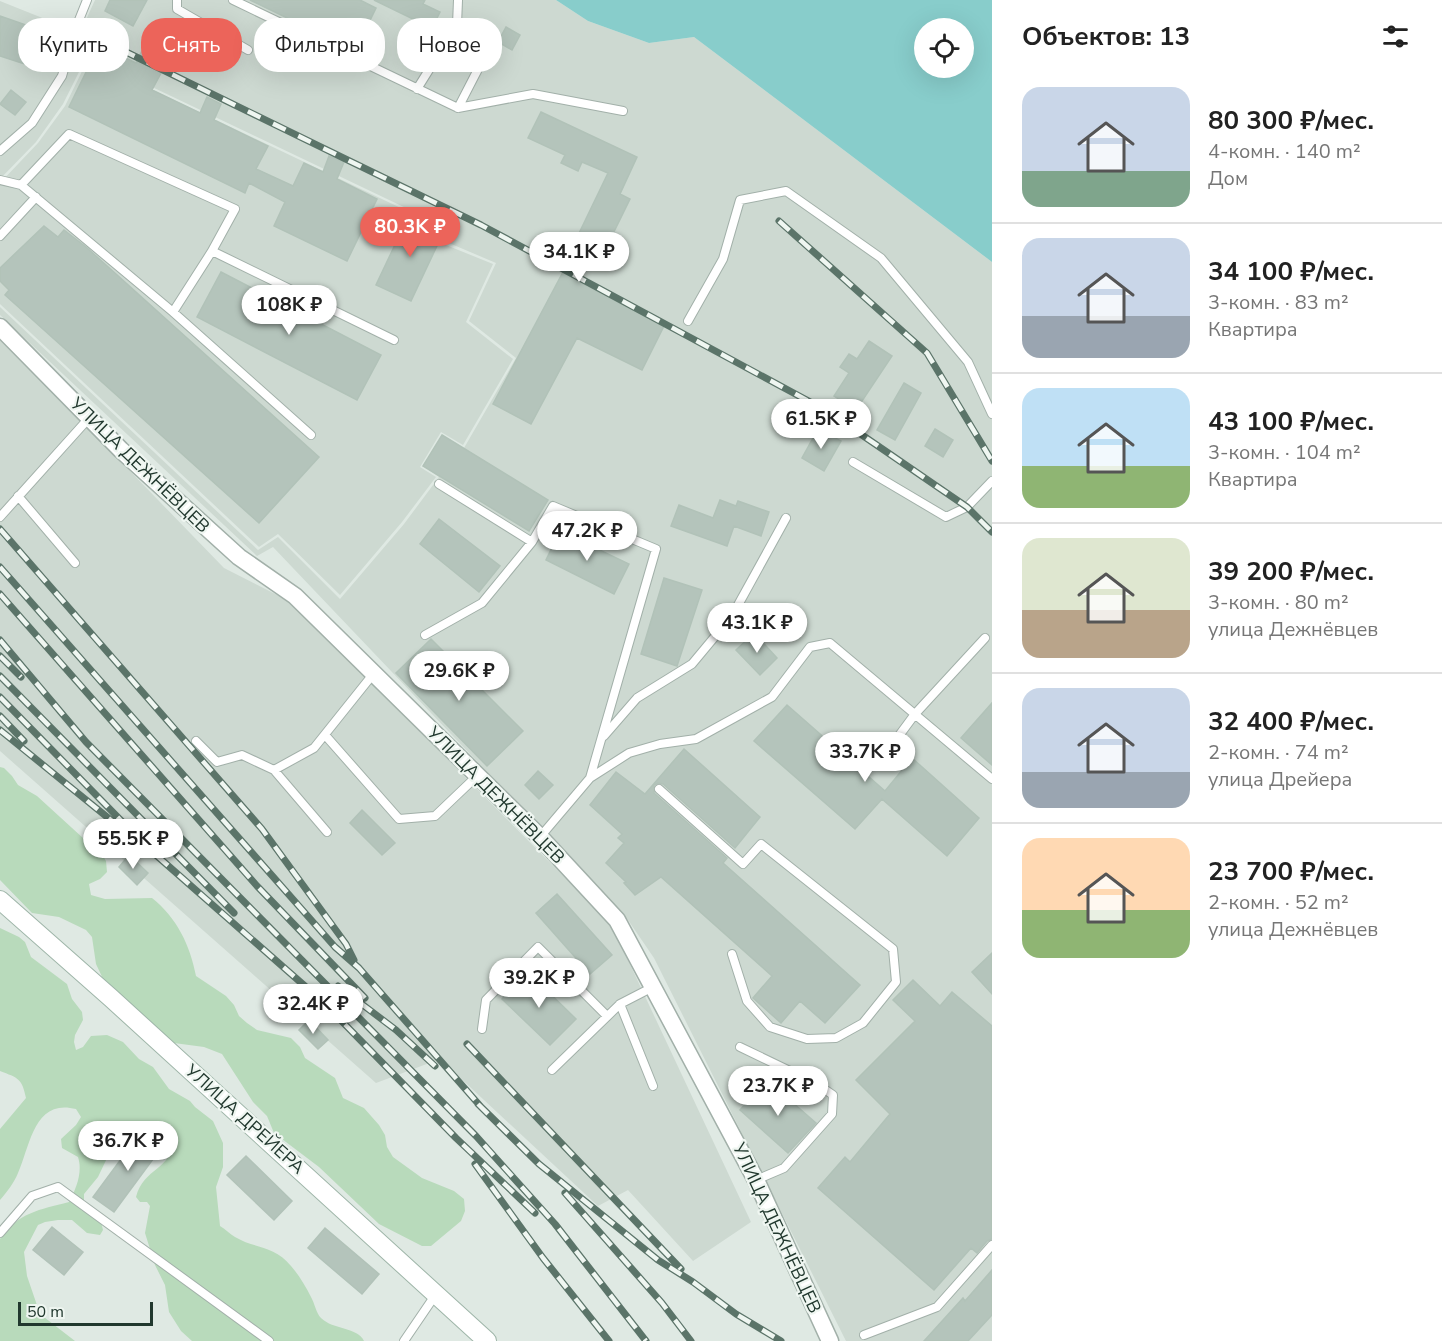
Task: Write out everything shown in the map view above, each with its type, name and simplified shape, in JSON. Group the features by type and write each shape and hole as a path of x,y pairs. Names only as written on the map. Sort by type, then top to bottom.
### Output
{"main road":[{"name":"УЛИЦА ДРЕЙЕРА","path":"0,900 111,998 487,1341"}],"street":[{"name":"УЛИЦА ДЕЖНЁВЦЕВ","path":"0,327 121,450 238,557 295,596 540,837 617,920 756,1180 830,1341"}],"lane":[{"path":"0,151 32,123 62,76 87,0"},
{"path":"177,0 177,9 248,50"},
{"path":"233,0 458,108 533,94 623,111"},
{"path":"457,18 458,0"},
{"path":"417,89 428,72"},
{"path":"458,108 477,72"},
{"path":"21,185 69,134 235,210 173,312"},
{"path":"0,180 21,185 36,197 173,312 311,435"},
{"path":"688,321 723,260 740,200 786,191 881,258 968,362 992,414"},
{"path":"0,236 36,197"},
{"path":"212,251 394,340"},
{"path":"0,517 89,418"},
{"path":"853,462 946,517 967,507 992,481"},
{"path":"439,484 532,542"},
{"path":"18,496 75,563"},
{"path":"425,635 482,603 532,542 553,506 656,549 590,778"},
{"path":"602,738 637,698 692,664 732,616 786,518"},
{"path":"881,760 915,714 985,638"},
{"path":"540,837 590,778 629,753 660,744 696,739 772,697 810,647 830,643 992,779"},
{"path":"274,770 314,748 374,673"},
{"path":"325,735 399,819 435,816 477,775"},
{"path":"196,741 216,762 242,755 274,770 327,832"},
{"path":"659,789 743,864 761,844 893,949 896,982 863,1023 836,1038 807,1040 770,1027 747,1001 732,954"},
{"path":"482,1029 486,1000 538,947 607,1016"},
{"path":"552,1070 620,1004 653,987"},
{"path":"620,1004 653,1086"},
{"path":"740,1047 817,1084 833,1095 832,1114 784,1168 756,1180"},
{"path":"0,1233 32,1196 58,1187 269,1341"},
{"path":"864,1335 937,1307 992,1245"},
{"path":"404,1341 436,1294"}],"shaded area":[{"path":"95,0 556,0 588,21 649,43 694,37 992,262 992,1341 846,1341 654,958 628,920 273,547 257,556 0,315 0,307 258,550 278,537 340,599 404,524 439,477 423,466 442,435 464,448 516,358 469,321 496,263 449,243 452,230 121,72 129,72 129,18 87,18"},
{"path":"0,1 42,18 18,18 18,72 79,72 63,104 36,142 0,179"},
{"path":"82,72 115,72 449,231 446,245 493,264 466,322 513,359 463,445 441,432 420,467 436,477 402,522 340,595 278,534 259,547 0,304 0,183 38,143 65,106"},
{"path":"0,337 224,568 291,602 611,924 751,1222 693,1261 628,1190 598,1206 440,1059 376,1083 0,751"}],"green space":[{"path":"0,767 12,776 18,785 37,796 83,838 94,841 106,861 107,872 100,879 89,884 91,895 105,899 152,898 169,914 181,933 196,976 226,996 234,1005 239,1016 247,1023 257,1030 291,1038 300,1047 305,1058 335,1078 343,1098 364,1108 379,1125 393,1157 422,1178 454,1191 464,1199 465,1211 461,1221 431,1246 422,1246 379,1224 319,1167 274,1133 267,1116 253,1102 222,1054 204,1047 174,1043 104,981 96,964 92,937 86,930 59,917 32,913 0,880"},
{"path":"0,928 25,942 31,957 67,984 72,999 82,1012 83,1020 75,1035 76,1050 83,1047 91,1036 107,1035 123,1042 139,1059 153,1067 169,1089 190,1101 213,1121 223,1143 223,1167 216,1187 220,1226 235,1237 285,1259 302,1281 321,1318 332,1325 356,1333 364,1341 192,1341 181,1331 169,1312 165,1285 155,1265 145,1233 150,1206 147,1202 140,1202 136,1197 145,1179 169,1156 172,1137 163,1130 146,1125 128,1128 109,1154 98,1177 84,1194 84,1202 101,1222 103,1230 100,1235 87,1233 72,1220 45,1222 38,1225 24,1252 27,1276 40,1314 75,1341 0,1341 0,1239 15,1223 30,1213 69,1202 80,1169 78,1157 62,1148 61,1139 81,1117 76,1109 62,1107 42,1117 16,1177 0,1200 0,1129 26,1098 21,1083 11,1075 0,1071"}],"water":[{"path":"556,0 992,0 992,262 694,37 649,43 588,21"}],"building":[{"path":"110,0 147,0 133,26 129,24 129,18 118,18 105,11"},
{"path":"250,0 360,0 376,8 371,18 287,18"},
{"path":"374,0 425,0 423,4 440,12 437,18 411,18"},
{"path":"0,16 18,22 18,62 0,56"},
{"path":"506,27 520,35 512,50 502,44 502,34"},
{"path":"141,53 141,72 161,73 152,90 200,113 207,97 221,104 214,120 268,146 256,169 293,186 304,163 323,172 329,156 344,162 337,179 377,199 347,261 274,226 285,202 249,183 245,193 69,107 86,72 129,72 129,60 136,63"},
{"path":"11,90 26,102 15,115 0,104"},
{"path":"541,112 637,157 620,194 630,199 604,252 594,247 577,281 664,326 642,370 577,338 531,424 493,404 572,255 569,254 608,173 582,162 578,171 561,163 565,155 528,138"},
{"path":"409,215 444,231 411,301 376,285"},
{"path":"44,226 58,237 64,230 86,247 319,457 259,523 5,295 9,290 0,281 0,268"},
{"path":"221,272 381,355 357,400 197,317"},
{"path":"869,341 892,356 856,410 834,396 849,373 840,367 849,354 857,359"},
{"path":"904,383 921,393 895,440 877,430"},
{"path":"818,429 841,441 824,471 802,458"},
{"path":"935,429 953,440 943,457 925,446"},
{"path":"442,435 548,500 529,531 423,466"},
{"path":"720,500 736,506 738,501 769,512 761,536 734,526 727,546 671,526 679,505 713,518"},
{"path":"439,519 500,566 479,592 420,544"},
{"path":"560,531 629,564 614,594 546,560"},
{"path":"664,578 702,590 677,666 641,654"},
{"path":"754,633 777,658 760,675 736,650"},
{"path":"431,639 523,731 487,766 396,673"},
{"path":"992,703 992,765 961,738"},
{"path":"787,705 885,791 912,758 979,818 947,856 882,799 855,829 754,741"},
{"path":"684,749 760,817 735,848 663,784 654,785 654,793 727,858 723,863 860,985 825,1023 800,1001 781,1023 753,998 772,976 661,877 635,895 624,883 626,882 606,863 624,843 618,838 622,834 590,805 616,772 645,794"},
{"path":"538,771 553,785 539,799 525,785"},
{"path":"362,810 395,843 382,855 350,823"},
{"path":"129,855 148,873 137,885 119,867"},
{"path":"557,894 612,955 590,974 536,913"},
{"path":"992,953 992,994 972,972"},
{"path":"528,972 576,1019 550,1045 502,999"},
{"path":"913,980 940,1006 952,992 992,1026 992,1239 987,1241 977,1253 971,1248 934,1290 818,1188 845,1157 850,1162 890,1114 856,1080 915,1021 893,1000"},
{"path":"309,1020 328,1040 318,1049 299,1030"},
{"path":"767,1080 816,1123 788,1153 740,1110"},
{"path":"141,1132 162,1147 114,1212 93,1197"},
{"path":"246,1156 292,1201 274,1220 227,1175"},
{"path":"52,1227 83,1252 64,1275 33,1250"},
{"path":"325,1228 379,1274 362,1294 308,1248"},
{"path":"992,1270 992,1315 968,1341 924,1341 963,1298 965,1301"}],"railway":[{"path":"129,53 481,225 827,411 967,507 992,532"},
{"path":"779,221 927,353 992,461"},
{"path":"0,529 262,829 346,944 354,960"},
{"path":"0,567 335,947 359,968 482,1108"},
{"path":"0,594 257,886 365,998"},
{"path":"0,640 86,742 476,1136 555,1224 646,1341"},
{"path":"0,656 21,677"},
{"path":"0,676 234,913"},
{"path":"0,697 148,848 323,1002 456,1138 535,1213"},
{"path":"0,716 24,741"},
{"path":"0,730 112,821"},
{"path":"338,986 396,1030 435,1066"},
{"path":"467,1044 681,1269"},
{"path":"478,1104 539,1164 658,1260 693,1282 736,1314 781,1341"},
{"path":"475,1164 543,1258 609,1341"},
{"path":"565,1193 662,1303 691,1341"}]}
